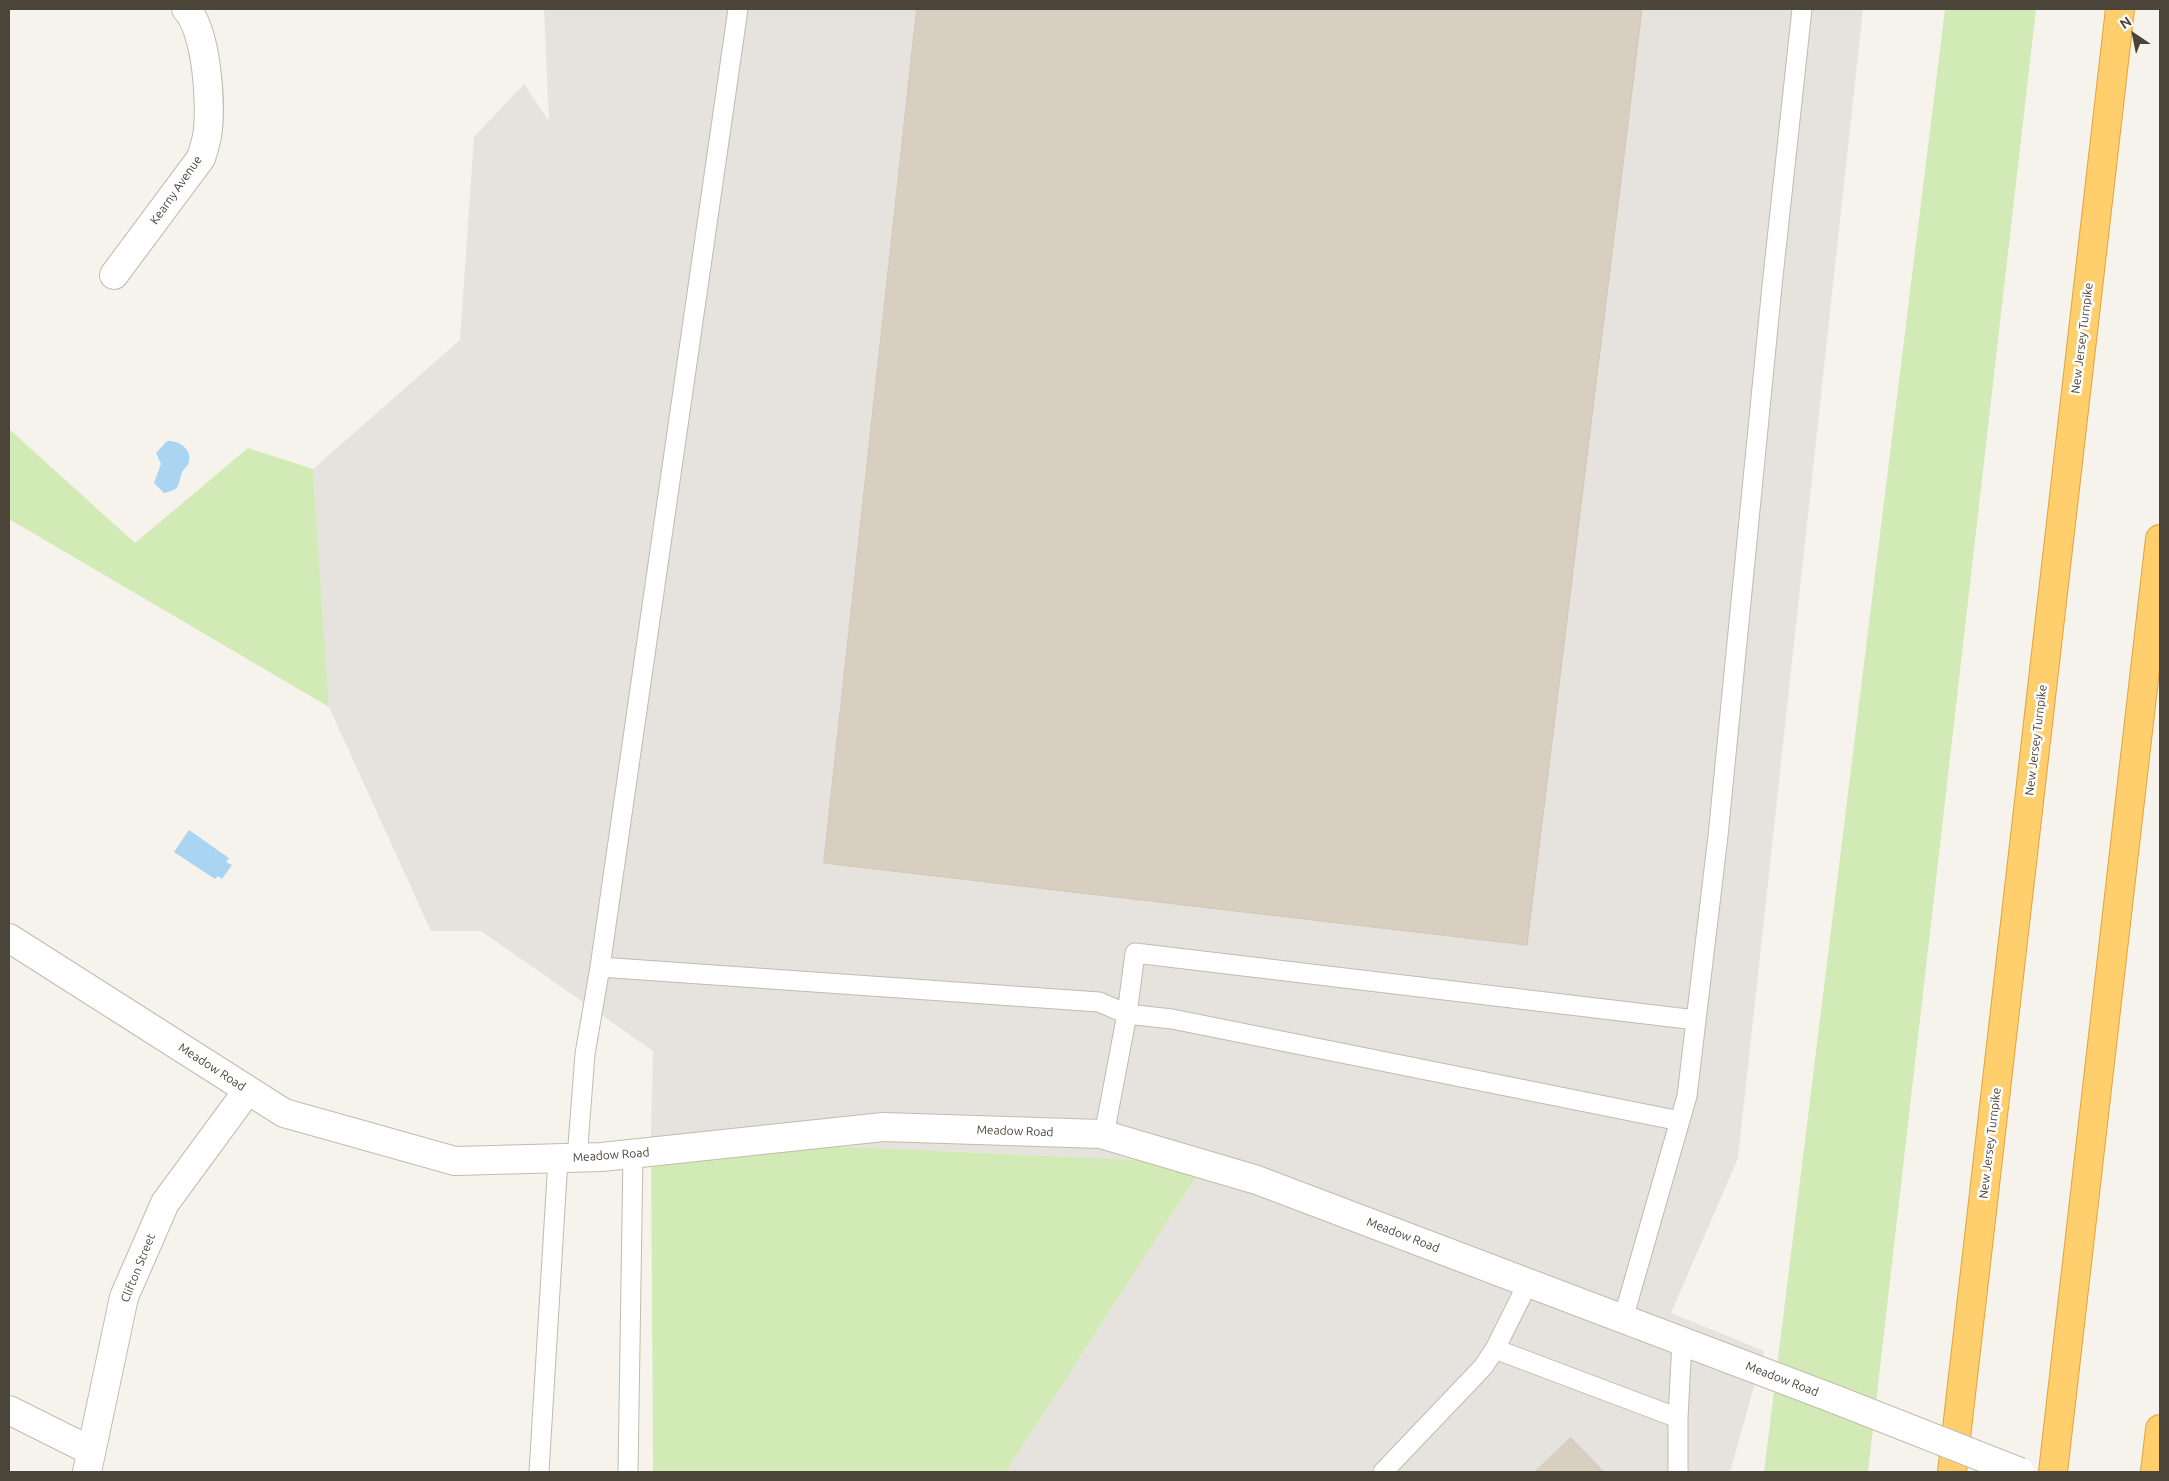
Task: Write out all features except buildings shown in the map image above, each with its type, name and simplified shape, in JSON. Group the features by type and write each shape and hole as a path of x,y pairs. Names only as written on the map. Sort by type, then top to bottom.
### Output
{"highway":[{"name":"New Jersey Turnpike","path":"1952,1472 2120,9"},
{"path":"2053,1472 2160,539"},
{"path":"2155,1472 2160,1429"}],"street":[{"name":"Kearny Avenue","path":"114,276 201,158 207,136 209,92 199,31 186,9"},
{"name":"Meadow Road","path":"9,938 284,1114 455,1162 633,1154 883,1127 1104,1135 1257,1180 1838,1400 2020,1472"},
{"name":"Clifton Street","path":"89,1462 124,1297 164,1204 248,1090"},
{"path":"9,1410 89,1462"}],"lane":[{"path":"540,1472 567,1158 600,966 738,9"},
{"path":"1623,1319 1687,1096 1718,836 1771,296 1802,9"},
{"path":"1104,1135 1127,1014 1135,953 1696,1020"},
{"path":"600,966 1099,1002 1127,1014 1172,1019 1680,1121"},
{"path":"628,1472 633,1154"},
{"path":"1383,1472 1483,1367 1495,1348 1528,1283"},
{"path":"1678,1472 1678,1418 1682,1341"},
{"path":"1495,1348 1678,1418"}],"shaded area":[{"path":"544,9 1863,9 1738,1158 1671,1313 1764,1351 1730,1472 1006,1472 1205,1163 651,1138 653,1051 481,931 431,931 329,707 313,469 460,340 474,137 524,84 549,121"}],"green space":[{"path":"1945,9 2036,9 1868,1472 1764,1472"},
{"path":"9,429 135,543 248,448 313,469 329,707 9,519"},
{"path":"651,1138 1205,1163 1006,1472 653,1472"}],"water":[{"path":"167,441 176,442 184,446 189,453 189,462 182,472 178,486 174,490 164,493 154,483 161,464 156,453"},
{"path":"189,830 229,858 226,862 232,865 222,879 218,876 215,879 174,852"}]}
